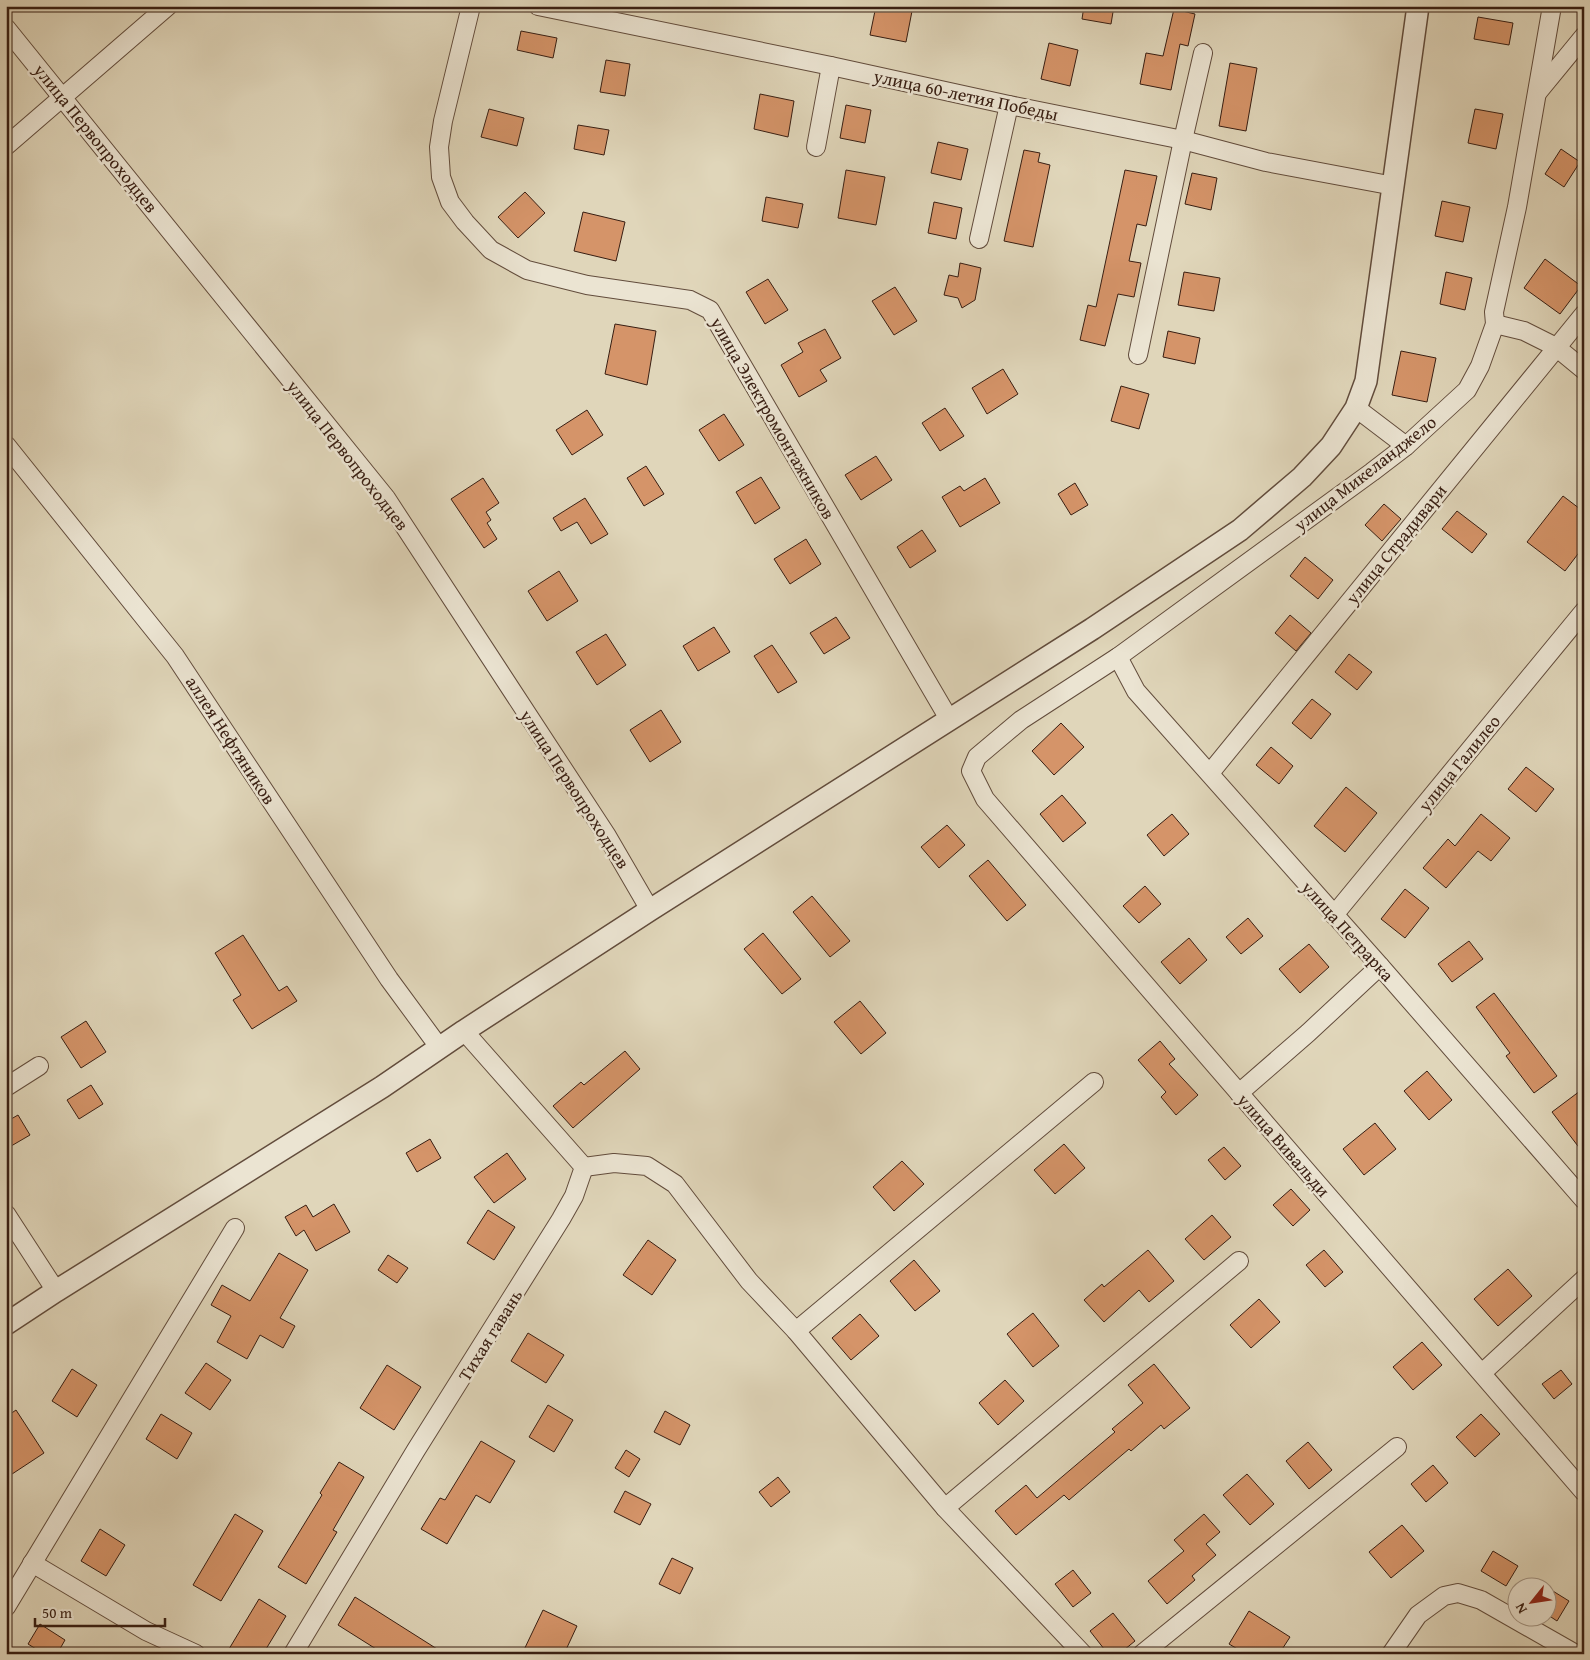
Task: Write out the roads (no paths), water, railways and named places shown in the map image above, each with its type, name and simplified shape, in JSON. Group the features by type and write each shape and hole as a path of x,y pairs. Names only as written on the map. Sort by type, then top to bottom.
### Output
{"street":[{"path":"6,146 168,6"},
{"name":"улица Электромонтажников","path":"471,6 443,121 439,147 441,177 450,202 465,222 491,250 527,270 587,285 690,300 710,310 949,719"},
{"name":"улица 60-летия Победы","path":"538,6 1183,140 1266,162 1394,186"},
{"path":"6,1324 382,1087 464,1031 650,910 1092,629 1240,530 1302,478 1331,446 1356,408 1366,381 1418,6"},
{"name":"улица Микеланджело","path":"985,799 971,771 977,757 1021,720 1118,657 1406,446 1467,390 1480,366 1495,324 1494,312 1517,206 1552,6"},
{"name":"улица Первопроходцев","path":"6,28 64,97 386,498 607,836 650,910"},
{"path":"1538,93 1584,36"},
{"path":"1138,356 1203,53"},
{"path":"816,147 831,66"},
{"path":"978,239 1009,105"},
{"name":"улица Страдивари","path":"1210,773 1584,314"},
{"path":"1495,324 1524,331 1556,347 1584,370"},
{"path":"1356,408 1406,446"},
{"name":"аллея Нефтяников","path":"6,445 175,656 389,979 439,1048"},
{"name":"улица Галилео","path":"1334,915 1584,611"},
{"name":"улица Петрарка","path":"1118,657 1136,691 1584,1200"},
{"name":"улица Вивальди","path":"985,799 1584,1492"},
{"path":"1239,1092 1308,1033 1380,966"},
{"path":"464,1031 584,1167 614,1163 646,1166 675,1184 749,1281 796,1331 945,1508 1084,1654"},
{"path":"6,1086 39,1066"},
{"path":"796,1331 1094,1082"},
{"name":"Тихая гавань","path":"294,1654 416,1450 562,1219 574,1196 584,1167"},
{"path":"6,1214 56,1291"},
{"path":"6,1607 235,1228"},
{"path":"945,1508 1239,1261"},
{"path":"1482,1373 1584,1279"},
{"path":"1142,1654 1397,1446"},
{"path":"32,1564 146,1631 196,1654"},
{"path":"1391,1654 1418,1615 1444,1596 1458,1593 1481,1600 1574,1653 1579,1654"}]}
